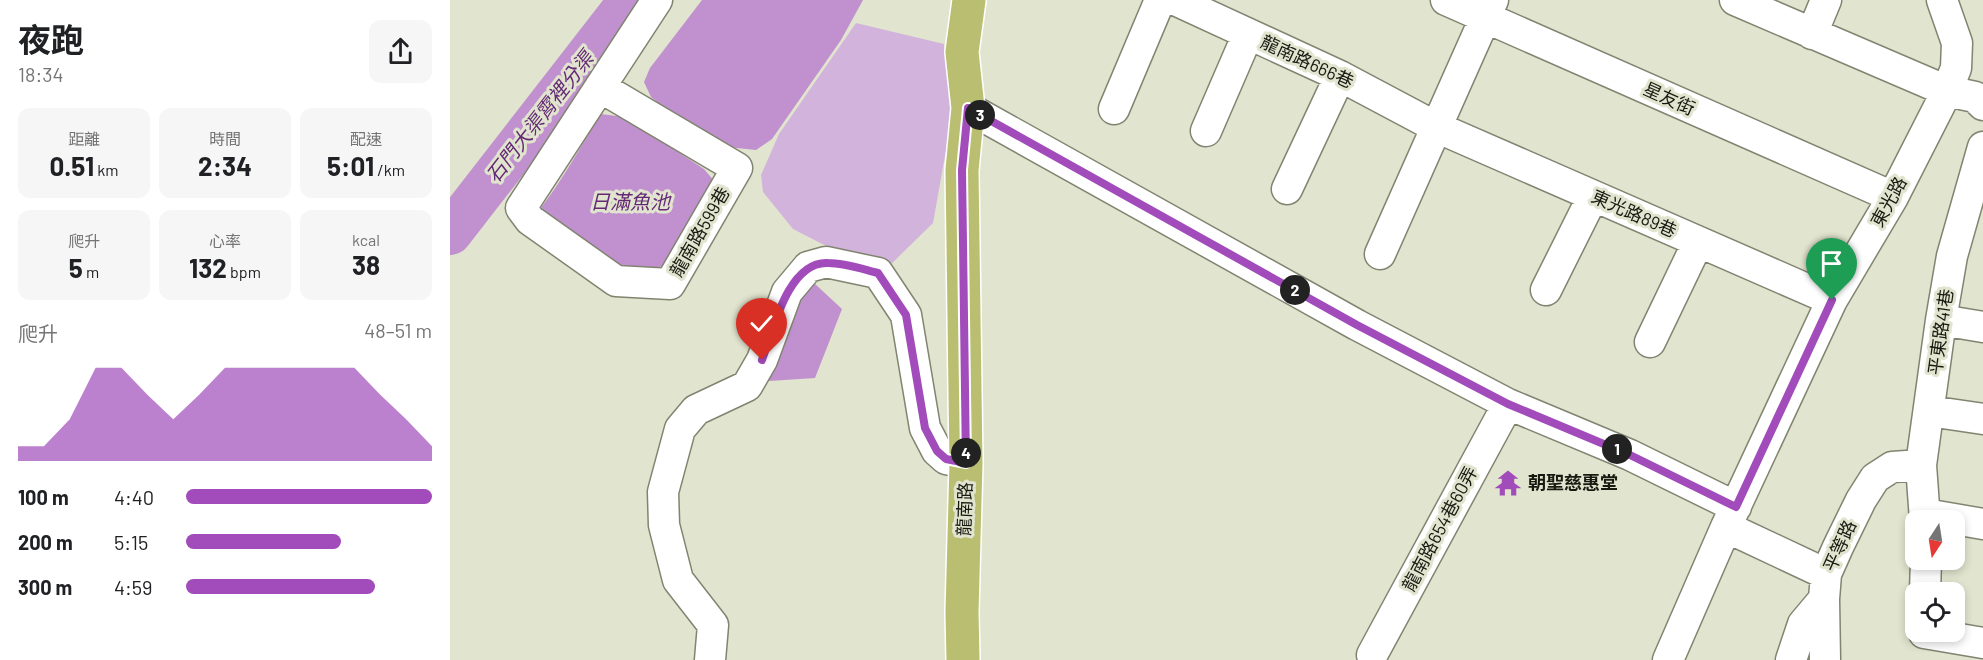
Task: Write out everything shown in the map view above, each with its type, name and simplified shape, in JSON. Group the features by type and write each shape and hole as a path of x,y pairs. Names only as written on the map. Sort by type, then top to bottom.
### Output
{"main road":[{"name":"龍南路","path":"963,660 966,463 962,170 968,108 962,52 969,0"}],"lane":[{"name":"龍南路599巷","path":"600,87 737,168 670,284 616,281 530,220 521,208 600,87 657,0"},
{"path":"1114,109 1160,0"},
{"name":"龍南路666巷","path":"1175,0 1340,76 1436,127"},
{"name":"星友街","path":"1446,0 1489,9 1893,197"},
{"path":"1736,0 1947,91 1975,97 1983,105"},
{"path":"1812,34 1826,0"},
{"name":"東光路","path":"1668,660 1731,517 1832,300 1893,197 1947,91 1956,68 1970,55 1957,43 1942,0"},
{"path":"1380,254 1489,9"},
{"path":"1206,131 1248,34"},
{"path":"1287,189 1340,76"},
{"path":"968,108 1357,325 1508,404 1630,455 1731,517 1825,586 1825,660"},
{"name":"東光路89巷","path":"1436,127 1832,300"},
{"name":"平東路41巷","path":"1924,510 1921,465 1941,321 1952,256 1971,233 1983,147"},
{"path":"1546,290 1593,196"},
{"path":"1650,342 1698,242"},
{"path":"710,660 713,626 678,580 664,525 663,492 680,429 696,410 747,386 762,360 787,292 808,267 826,262 878,273 906,315 925,428 937,451 946,459 966,463"},
{"path":"1941,321 1983,327"},
{"name":"龍南路654巷60弄","path":"1372,655 1508,404"},
{"path":"1929,411 1983,419"},
{"name":"平等路","path":"1791,660 1803,624 1825,586 1861,500 1875,478 1892,467 1921,465"},
{"path":"1965,522 1983,524"},
{"path":"1924,642 1983,643"}],"shaded area":[{"path":"856,23 944,44 953,111 933,223 881,274 793,229 763,192 761,175 779,134"}],"water":[{"path":"702,0 863,0 841,40 772,139 756,150 727,147 673,115 651,97 644,82 650,68"},
{"name":"日滿魚池","path":"601,114 624,117 704,169 715,182 681,256 648,273 624,275 540,209"},
{"path":"814,283 842,309 815,378 769,381 771,356 784,313"}],"waterway":[{"name":"石門大渠霄裡分渠","path":"450,233 631,0"}],"place":[{"name":"朝聖慈惠堂","path":"1508,483"}],"route":[{"path":"762,360 787,292 808,267 826,262 878,273 906,315 925,428 937,451 946,459 966,463 962,170 968,108 1357,325 1508,404 1630,455 1736,507 1832,300"}]}
